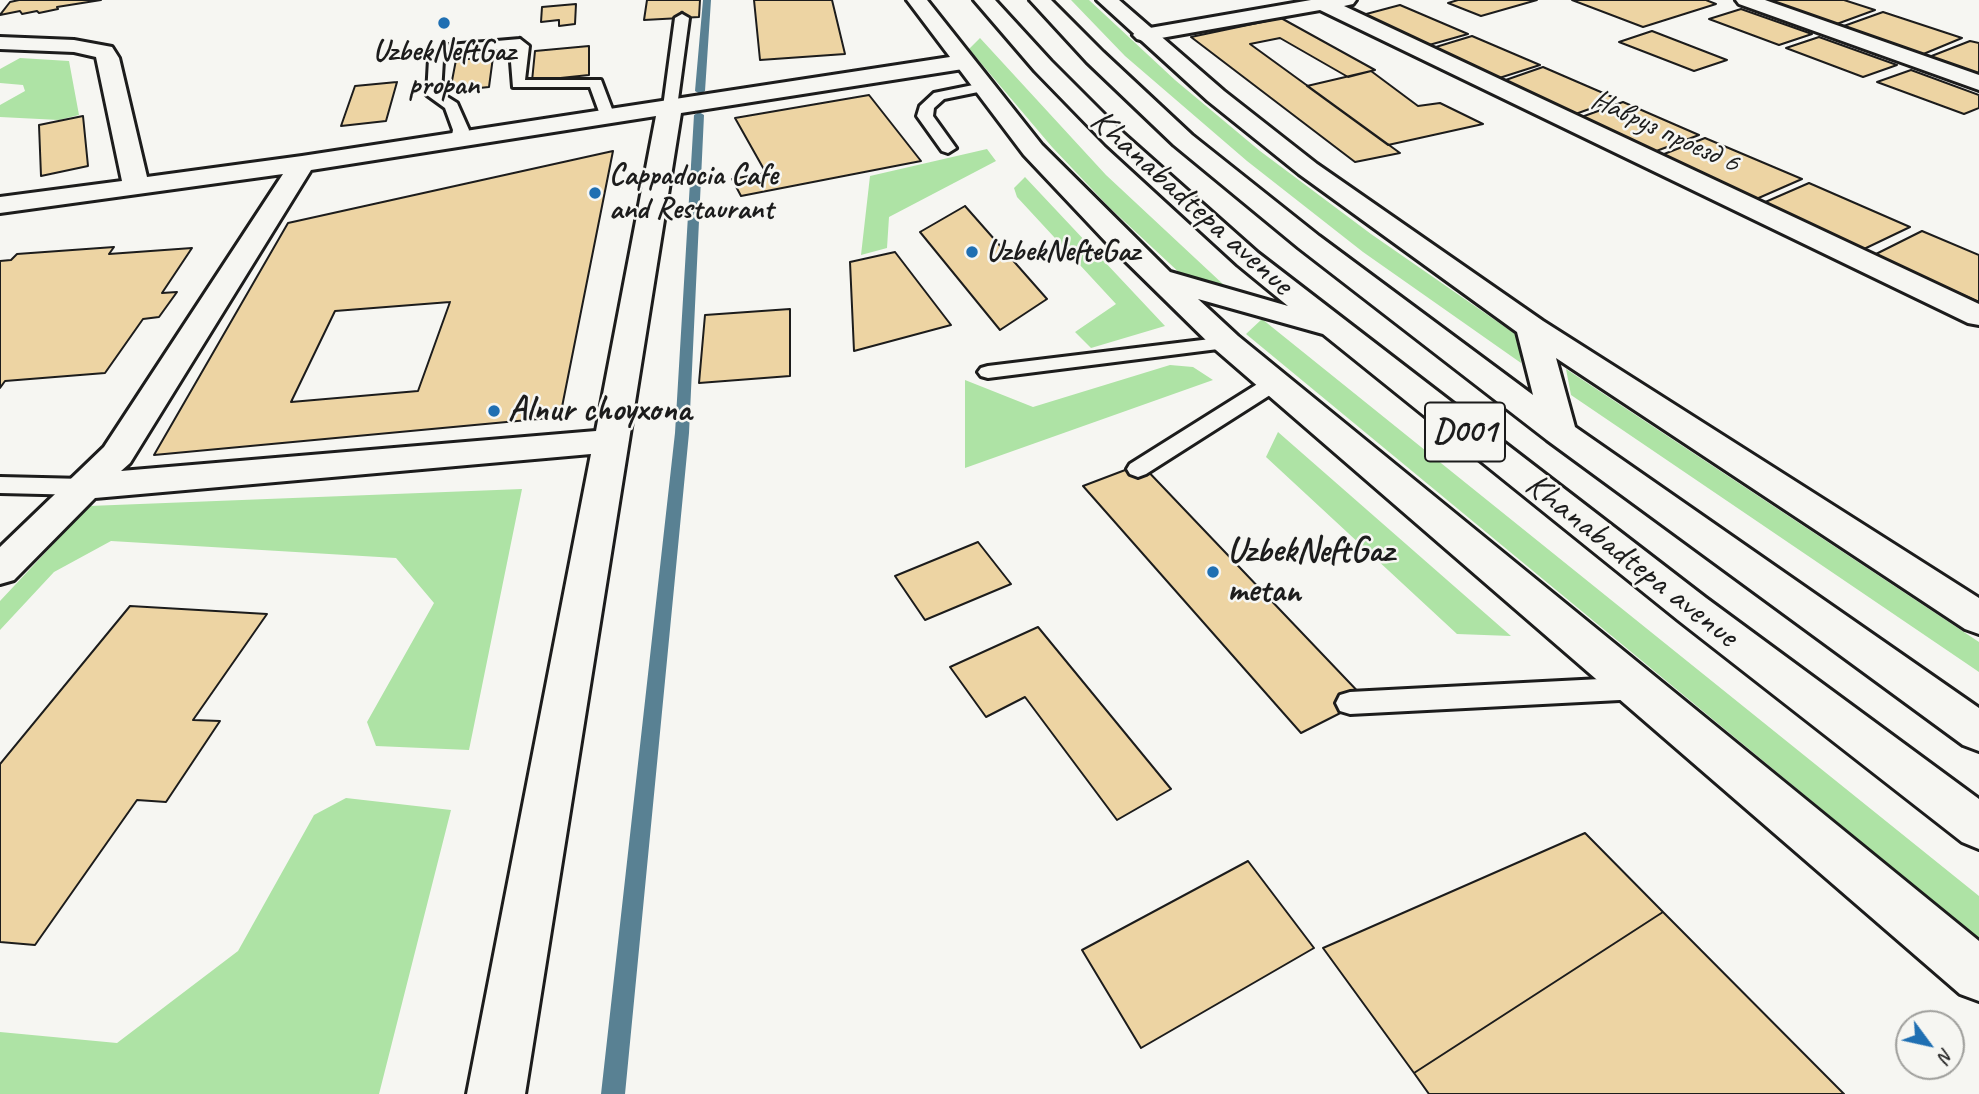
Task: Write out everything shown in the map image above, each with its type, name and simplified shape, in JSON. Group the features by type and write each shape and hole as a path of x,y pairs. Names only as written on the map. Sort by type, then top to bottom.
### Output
{"main road":[{"path":"917,0 974,35 1061,181 1227,343 1979,975"},
{"name":"Khanabadtepa avenue","path":"1040,0 1095,57 1184,141 1309,242 1559,432 1979,732"},
{"path":"1107,0 1144,34 1308,169 1532,328 1979,618"},
{"path":"1746,0 1979,83"},
{"path":"1144,34 1335,2"},
{"name":"Навруз проезд 6","path":"1335,2 1979,316"},
{"path":"0,205 302,164 670,107 974,35"},
{"name":"Khanabadtepa avenue","path":"974,35 1043,66 1144,166 1238,250 1692,609 1979,827"},
{"path":"0,43 74,46 104,52 108,58 136,186"},
{"path":"496,1094 670,107"},
{"path":"0,570 117,455 302,164"},
{"path":"1161,279 1337,330"},
{"path":"1532,328 1559,432"},
{"path":"84,487 611,441"}],"lane":[{"path":"670,107 682,18"},
{"path":"948,148 925,116 927,106 939,96 974,35"},
{"path":"459,140 461,131 452,106 434,95 436,59 449,49 520,43 522,46 517,62 518,84 596,83 607,117"},
{"path":"988,372 1227,343"},
{"path":"1138,469 1273,383"},
{"path":"0,485 84,487"},
{"path":"1350,703 1639,688"}],"green space":[{"path":"1071,0 1089,0 1175,80 1260,151 1371,234 1518,336 1521,363 1363,252 1247,161 1125,56"},
{"path":"980,38 1106,175 1225,286 1184,277 1109,207 1052,147 969,49"},
{"path":"20,58 69,61 79,115 59,120 0,117 0,105 25,91 23,85 0,83 0,69"},
{"path":"987,149 996,161 889,217 887,248 861,255 870,176"},
{"path":"1025,177 1165,326 1091,348 1075,332 1116,304 1017,197 1014,188"},
{"path":"1262,319 1979,896 1979,939 1246,334"},
{"path":"1170,365 1193,367 1213,380 965,468 965,380 1033,407"},
{"path":"1566,369 1979,642 1979,672 1571,395"},
{"path":"1278,432 1511,636 1457,634 1266,457"},
{"path":"522,489 469,750 376,746 367,722 434,603 396,558 111,541 54,572 0,630 0,601 89,506"},
{"path":"346,798 451,810 379,1094 0,1094 0,1032 117,1043 238,951 314,815"}],"building":[{"path":"101,0 57,7 58,9 39,13 37,11 22,14 20,11 0,15 10,2"},
{"path":"647,0 700,0 699,17 644,20"},
{"path":"754,0 832,0 845,54 760,60"},
{"path":"1458,0 1537,0 1481,16 1448,3"},
{"path":"1572,0 1706,0 1716,4 1643,27"},
{"path":"1760,0 1844,0 1875,10 1834,25"},
{"path":"576,4 575,24 559,26 559,20 541,22 542,7"},
{"path":"1400,5 1468,34 1422,47 1355,17"},
{"path":"1741,9 1812,34 1779,45 1709,19"},
{"path":"1883,12 1962,38 1921,55 1841,27"},
{"path":"1281,18 1375,70 1348,77 1280,38 1250,44 1400,153 1355,162 1191,37"},
{"path":"1652,31 1727,60 1694,71 1619,42"},
{"path":"1472,36 1540,65 1493,80 1426,50"},
{"path":"1819,37 1897,65 1863,77 1786,48"},
{"path":"1970,41 1979,43 1979,74 1929,57"},
{"path":"589,46 589,75 532,81 535,51"},
{"path":"493,57 489,87 450,91 456,60"},
{"path":"1543,67 1617,99 1570,116 1497,83"},
{"path":"1911,70 1979,95 1979,108 1964,114 1877,82"},
{"path":"1371,71 1418,106 1440,103 1483,124 1388,145 1307,86"},
{"path":"397,82 386,121 341,126 355,86"},
{"path":"869,95 921,161 741,196 732,179 766,173 735,118"},
{"path":"1623,102 1699,135 1651,153 1576,119"},
{"path":"83,116 88,166 41,176 39,125"},
{"path":"1705,138 1802,179 1754,200 1659,156"},
{"path":"613,151 560,417 154,455 288,223","holes":["450,302 418,391 291,402 335,311"]},
{"path":"1809,183 1910,227 1864,249 1763,203"},
{"name":"UzbekNefteGaz","path":"965,206 1047,299 1000,330 920,232"},
{"path":"1922,231 1979,255 1979,302 1874,255"},
{"path":"114,247 109,254 192,248 162,293 177,292 159,317 143,319 105,373 5,381 0,388 0,261 11,260 17,254"},
{"path":"895,252 951,325 854,351 850,262"},
{"path":"790,309 790,376 699,383 705,315"},
{"path":"1141,464 1366,700 1301,733 1083,486"},
{"path":"978,542 1011,584 925,620 895,576"},
{"path":"130,606 267,614 193,720 220,721 166,802 137,800 35,945 0,942 0,764"},
{"path":"1038,627 1171,789 1117,820 1025,697 986,717 950,667"},
{"path":"1585,833 1663,912 1414,1073 1323,948"},
{"path":"1248,861 1314,948 1141,1048 1082,950"},
{"path":"1663,912 1844,1094 1429,1094 1414,1073"}],"waterway":[{"path":"700,91 707,0"},
{"path":"613,1094 682,433 699,115"}],"place":[{"name":"UzbekNeftGaz propan","path":"444,23"},
{"name":"Cappadocia Cafe and Restaurant","path":"595,193"},
{"name":"UzbekNefteGaz","path":"972,252"},
{"name":"Alnur choyxona","path":"494,411"},
{"name":"UzbekNeftGaz metan","path":"1213,572"}]}
